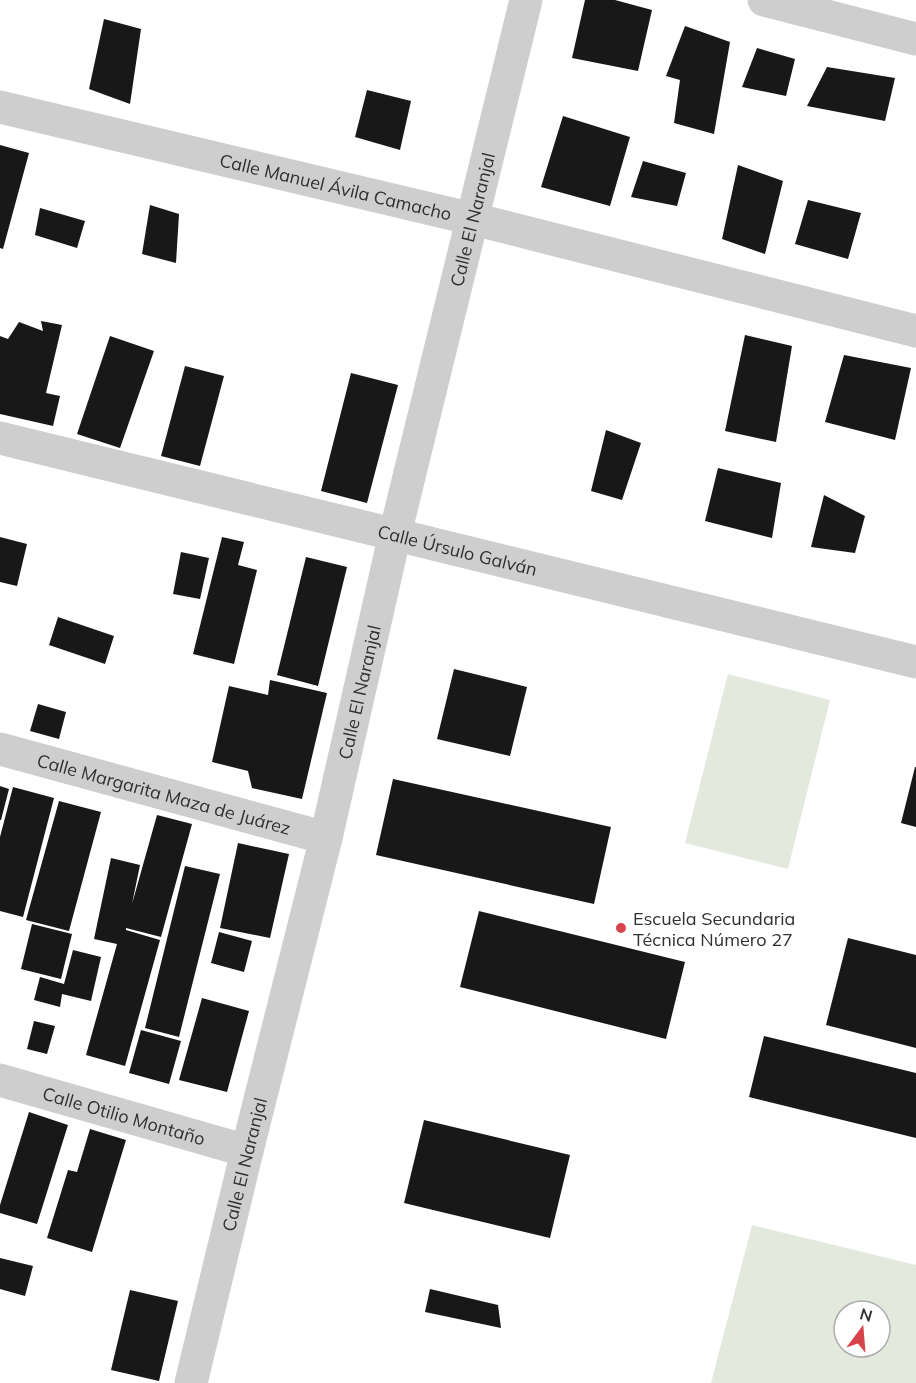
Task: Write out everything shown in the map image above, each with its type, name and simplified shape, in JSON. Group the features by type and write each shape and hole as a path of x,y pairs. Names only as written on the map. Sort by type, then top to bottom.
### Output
{"street":[{"name":"Calle El Naranjal","path":"191,1383 326,838 395,534 526,0"},
{"path":"764,0 916,39"},
{"name":"Calle Manuel Ávila Camacho","path":"0,107 473,219 916,331"},
{"name":"Calle Úrsulo Galván","path":"0,438 916,662"},
{"name":"Calle Margarita Maza de Juárez","path":"0,749 326,838"},
{"name":"Calle Otilio Montaño","path":"0,1080 247,1151"}],"shaded area":[{"path":"728,674 830,700 788,869 685,843"},
{"path":"752,1225 916,1265 916,1383 711,1383"}],"building":[{"path":"585,0 615,0 652,10 638,71 572,58"},
{"path":"104,19 141,29 130,104 89,89"},
{"path":"685,26 730,42 714,134 674,123 680,80 666,76"},
{"path":"757,48 795,59 786,96 742,87"},
{"path":"827,67 895,78 885,121 807,106"},
{"path":"367,90 411,101 400,150 355,137"},
{"path":"563,116 630,137 610,206 541,187"},
{"path":"0,145 29,153 3,249 0,248"},
{"path":"643,161 686,173 677,206 631,197"},
{"path":"738,165 783,181 765,254 722,239"},
{"path":"808,200 861,213 848,259 795,244"},
{"path":"150,205 179,214 176,263 142,254"},
{"path":"40,208 85,221 77,248 35,235"},
{"path":"41,321 62,325 46,393 60,396 53,426 0,414 0,336 8,339 19,322 43,331"},
{"path":"745,335 792,346 776,442 725,431"},
{"path":"110,336 154,351 120,448 77,434"},
{"path":"844,355 911,368 895,440 825,422"},
{"path":"185,366 224,376 200,466 161,456"},
{"path":"351,373 398,385 367,503 321,491"},
{"path":"606,430 641,443 622,500 591,491"},
{"path":"718,468 781,483 772,538 705,521"},
{"path":"824,495 865,516 855,553 811,547"},
{"path":"0,537 27,544 17,586 0,582"},
{"path":"222,537 244,542 238,565 257,570 234,664 193,654"},
{"path":"181,552 209,558 200,599 173,594"},
{"path":"306,557 347,567 318,686 277,675"},
{"path":"58,617 114,636 105,664 49,645"},
{"path":"454,669 527,687 510,756 437,739"},
{"path":"270,680 327,693 302,799 252,788 248,771 212,762 229,686 268,695"},
{"path":"38,704 66,712 59,739 30,731"},
{"path":"916,767 916,827 901,823"},
{"path":"393,779 611,827 594,904 376,855"},
{"path":"0,786 9,789 1,820 0,820"},
{"path":"13,787 54,798 23,917 0,911 0,837"},
{"path":"59,801 101,812 69,931 26,920"},
{"path":"157,815 192,824 161,937 126,928 126,930 160,940 125,1066 86,1055 117,944 94,939 111,858 140,865 132,904"},
{"path":"238,843 289,854 270,938 220,928"},
{"path":"185,866 220,874 179,1037 145,1028"},
{"path":"479,911 685,962 666,1039 460,987"},
{"path":"32,924 72,934 61,979 21,969"},
{"path":"219,932 252,941 244,972 211,963"},
{"path":"848,938 916,955 916,1048 826,1025"},
{"path":"73,950 101,957 91,1001 62,994 60,1007 34,1000 40,977 64,984"},
{"path":"202,998 249,1011 227,1092 179,1080"},
{"path":"34,1021 55,1026 47,1054 27,1049"},
{"path":"141,1030 181,1041 169,1084 129,1073"},
{"path":"764,1036 916,1073 916,1138 749,1097"},
{"path":"29,1112 68,1125 37,1224 0,1213 0,1205"},
{"path":"424,1120 570,1155 550,1238 404,1203"},
{"path":"90,1129 126,1140 92,1252 47,1238 68,1170 77,1172"},
{"path":"0,1258 33,1266 25,1296 0,1289"},
{"path":"430,1289 498,1305 501,1328 425,1312"},
{"path":"130,1290 178,1301 159,1381 111,1370"}],"place":[{"name":"Escuela Secundaria Técnica Número 27","path":"621,928"}]}
